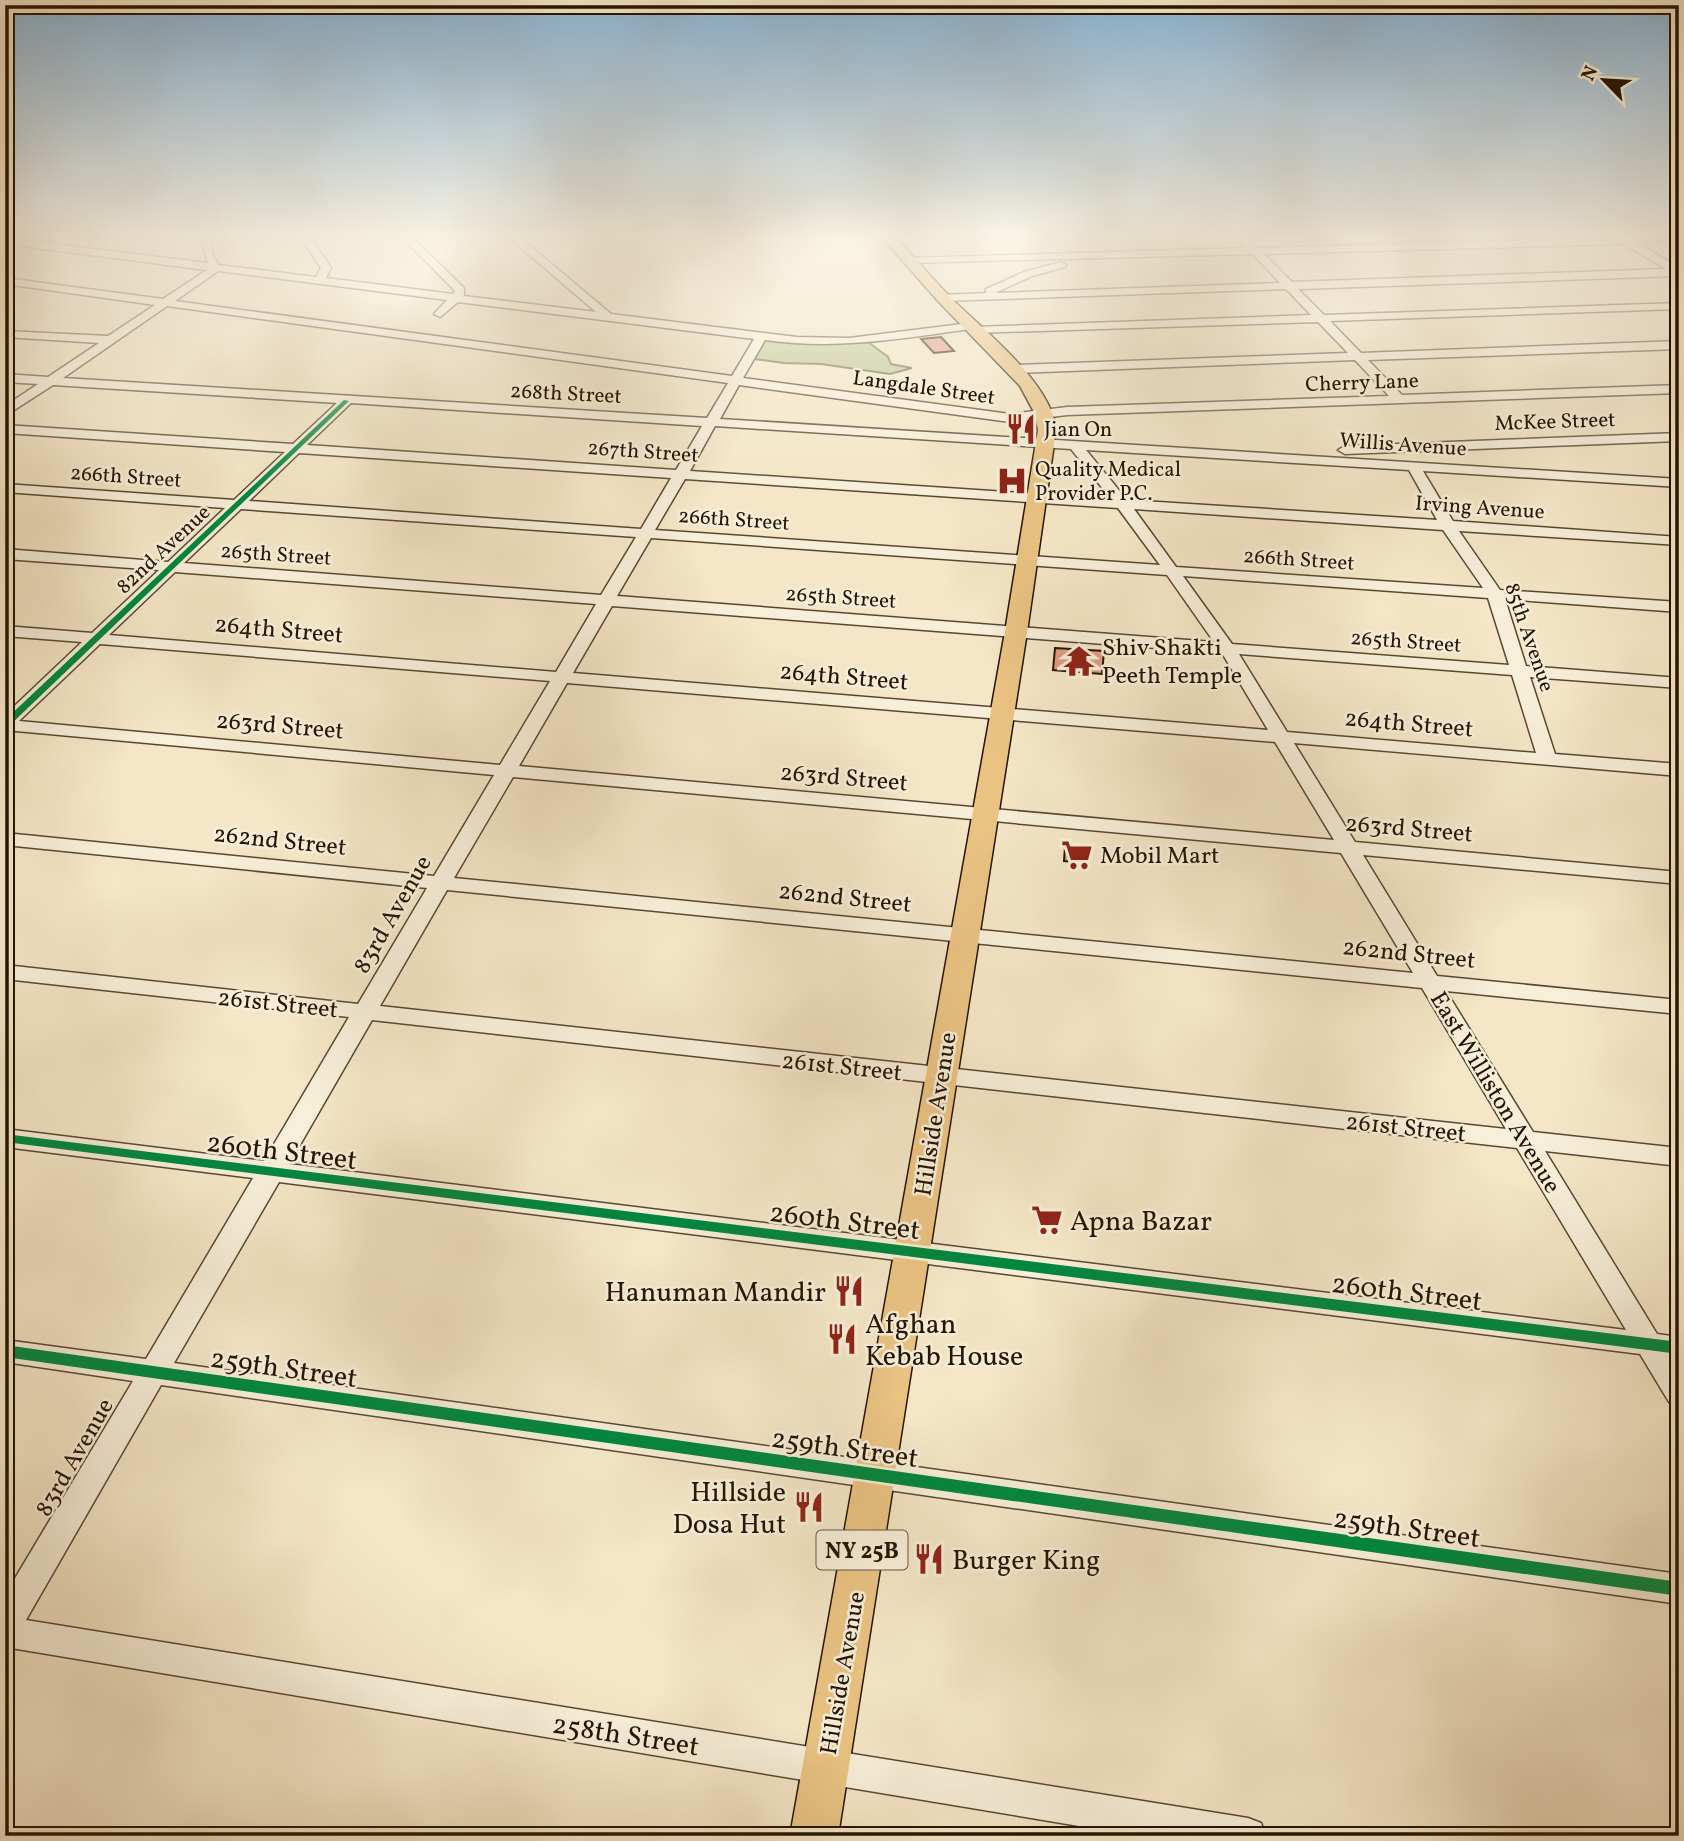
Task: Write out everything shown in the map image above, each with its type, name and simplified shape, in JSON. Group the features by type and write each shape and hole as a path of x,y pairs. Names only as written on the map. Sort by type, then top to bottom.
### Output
{"main road":[{"path":"960,320 1027,384 1032,397 1047,414"},
{"path":"961,320 1013,387 1032,397"},
{"name":"Hillside Avenue","path":"814,1836 1016,632 1045,443 1047,414"}],"street":[{"path":"5,412 141,320"},
{"name":"Langdale Street","path":"291,320 1010,418 1047,414"},
{"path":"636,320 814,342 849,342 967,327 1281,320"},
{"path":"967,327 970,320"},
{"path":"1322,320 1399,400"},
{"path":"5,334 111,340"},
{"name":"83rd Avenue","path":"5,1625 761,337"},
{"path":"1013,369 1679,345"},
{"name":"268th Street","path":"5,378 1125,448"},
{"name":"Cherry Lane","path":"1047,414 1067,411 1679,389"},
{"name":"82nd Avenue","path":"5,725 346,401"},
{"name":"267th Street","path":"5,429 1279,514"},
{"name":"McKee Street","path":"1266,455 1679,437"},
{"name":"East Williston Avenue","path":"1075,445 1123,504 1227,648 1679,1394"},
{"name":"Willis Avenue","path":"1125,448 1679,483"},
{"name":"85th Avenue","path":"1413,466 1448,526 1495,594 1547,759"},
{"name":"266th Street","path":"5,488 1679,607"},
{"name":"Irving Avenue","path":"1279,514 1679,541"},
{"name":"265th Street","path":"5,554 1676,683"},
{"name":"264th Street","path":"5,631 1679,770"},
{"name":"263rd Street","path":"5,725 1679,877"},
{"name":"262nd Street","path":"5,839 1679,1007"},
{"name":"261st Street","path":"5,972 1679,1157"},
{"name":"260th Street","path":"5,1138 1679,1348"},
{"name":"259th Street","path":"5,1351 1679,1589"},
{"name":"258th Street","path":"5,1632 1248,1836"}],"green space":[{"path":"766,339 818,344 868,342 888,357 891,364 912,368 890,374 821,364 754,359"}],"building":[{"path":"941,337 954,351 934,353 921,339"},
{"name":"Shiv Shakti Peeth Temple","path":"1055,648 1104,651 1102,674 1053,670"},
{"name":"Mobil Mart","path":"1065,847 1090,850 1089,863 1064,861"}],"cycle path":[{"path":"5,725 346,401"},
{"path":"5,1138 1679,1348"},
{"path":"5,1351 1679,1589"}],"place":[{"name":"Jian On","path":"1021,429"},
{"name":"Quality Medical Provider P.C.","path":"1012,481"},
{"name":"Shiv Shakti Peeth Temple","path":"1079,661"},
{"name":"Mobil Mart","path":"1077,855"},
{"name":"Apna Bazar","path":"1047,1220"},
{"name":"Hanuman Mandir","path":"849,1291"},
{"name":"Afghan Kebab House","path":"842,1339"},
{"name":"Hillside Dosa Hut","path":"809,1507"},
{"name":"Burger King","path":"929,1559"}]}
